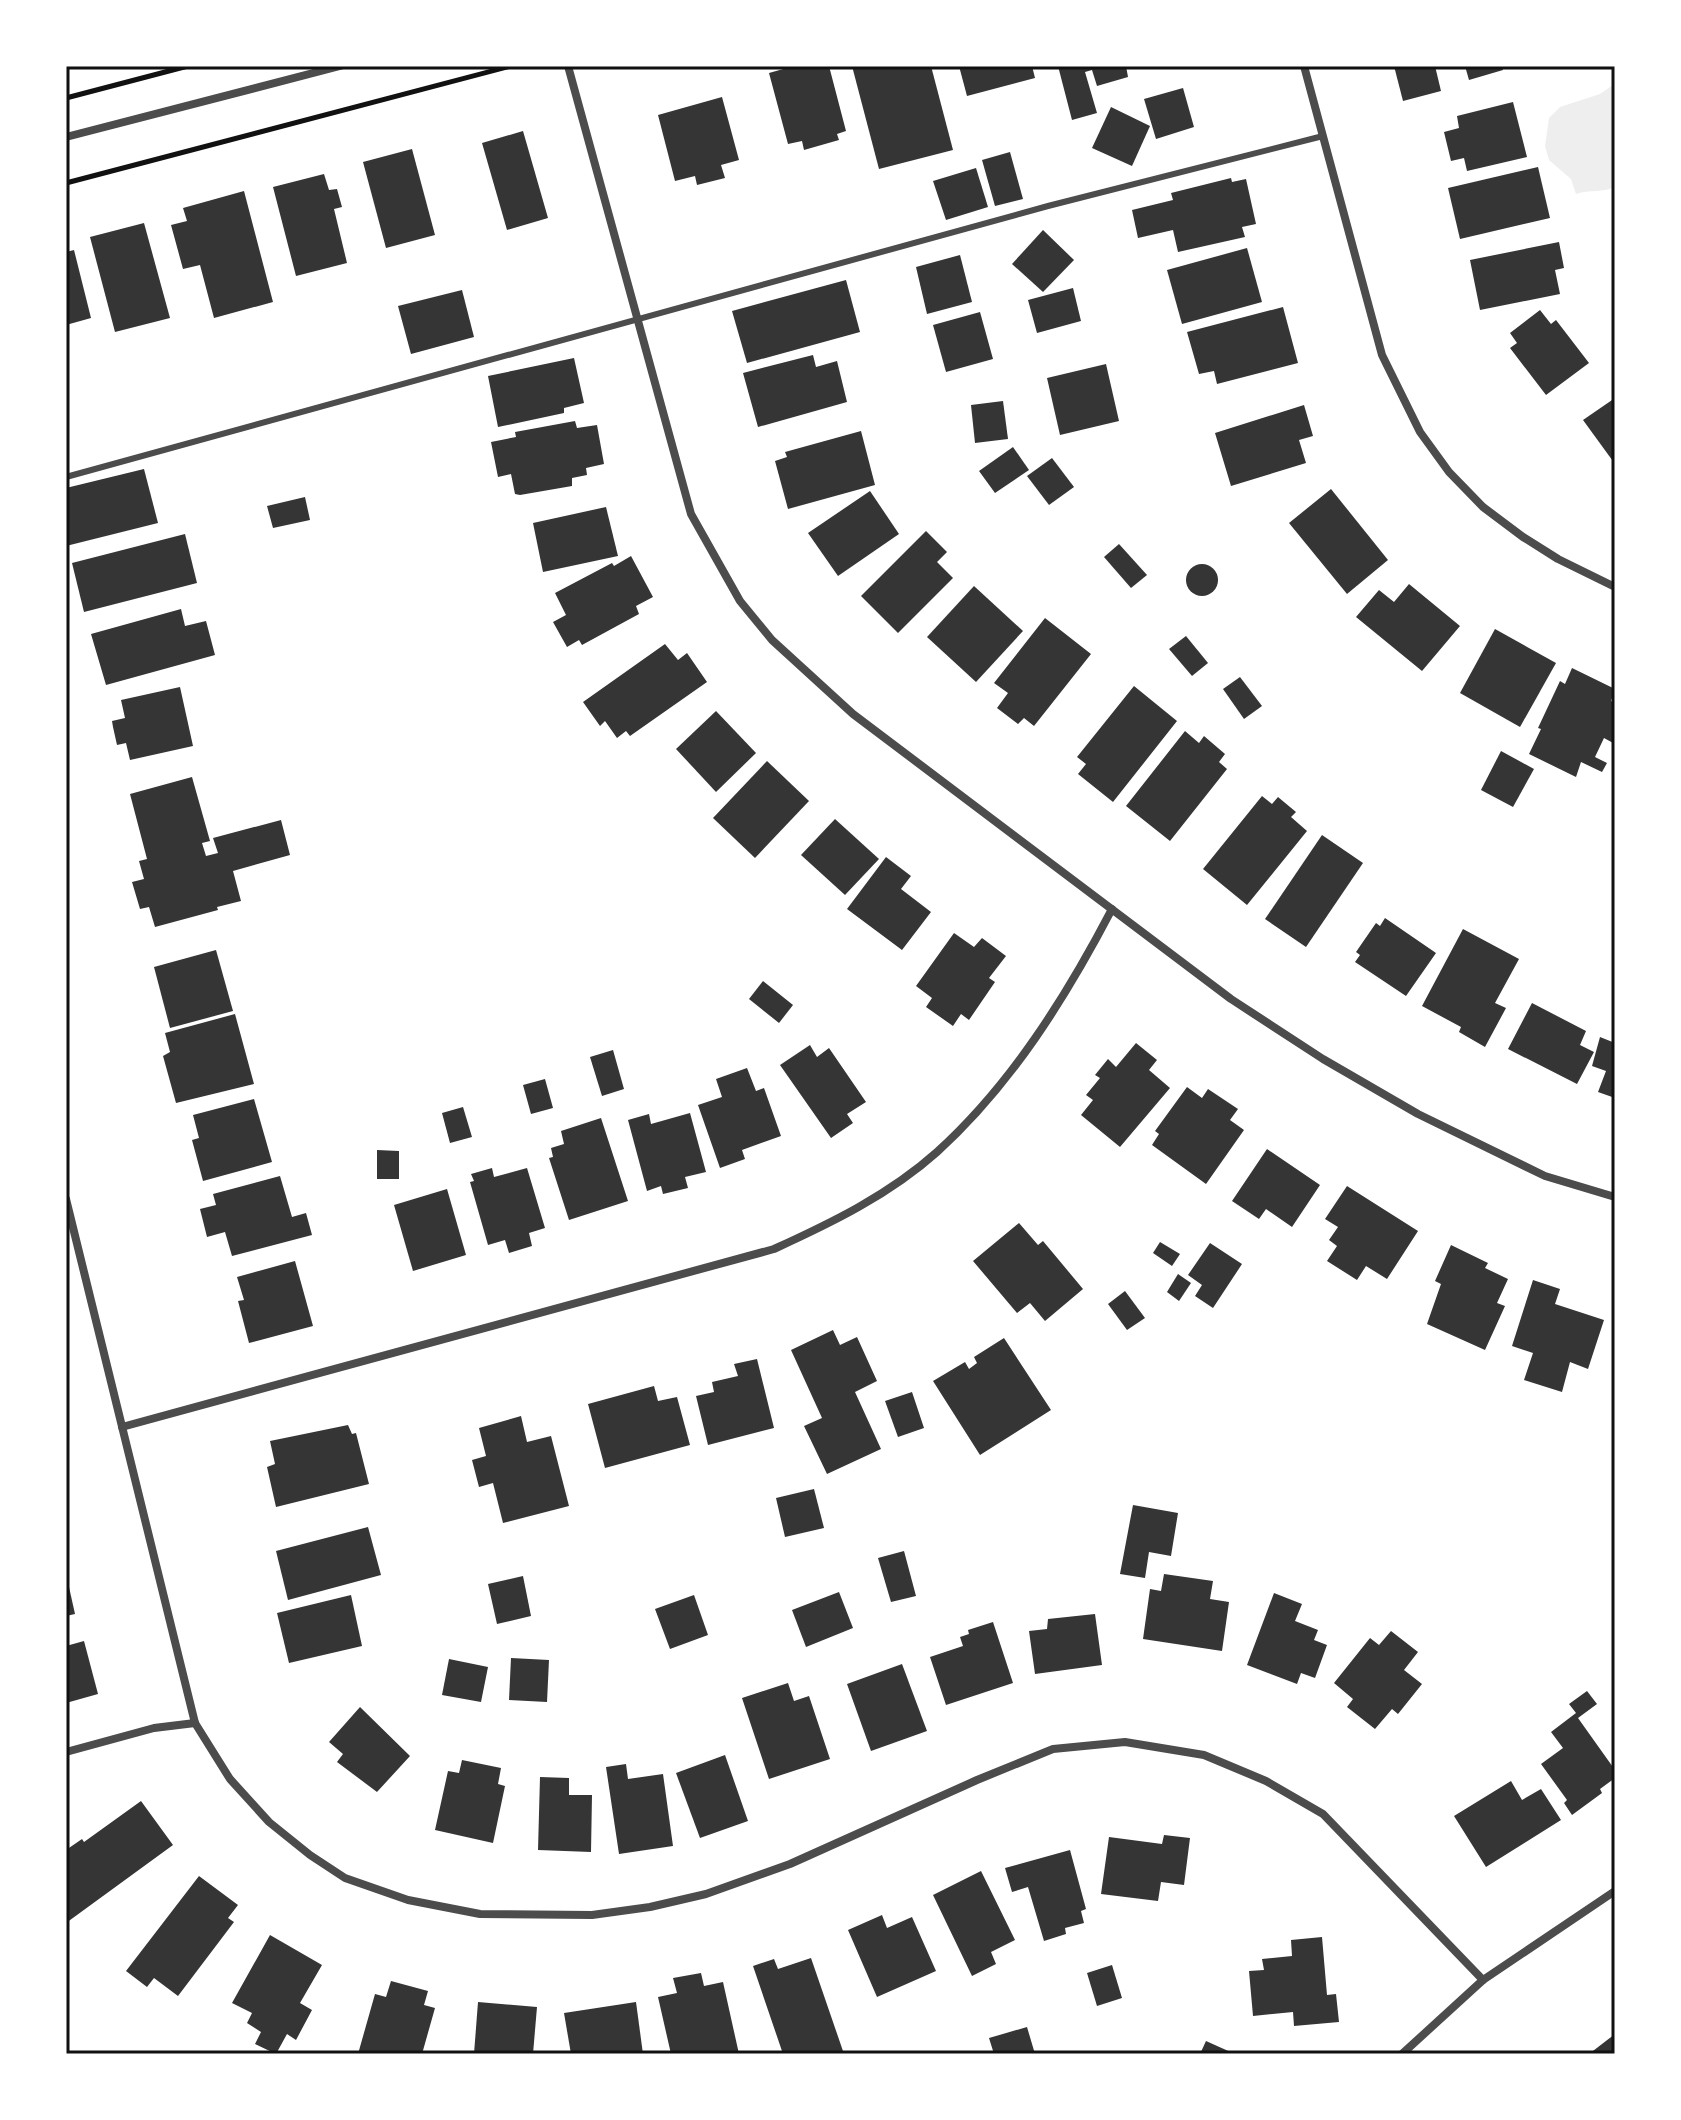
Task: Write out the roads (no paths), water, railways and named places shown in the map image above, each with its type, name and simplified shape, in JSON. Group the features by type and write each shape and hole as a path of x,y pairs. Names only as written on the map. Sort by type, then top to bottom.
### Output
{"street":[{"path":"66,137 340,66"},
{"path":"568,66 691,514 740,601 772,640 853,714 1231,999 1323,1059 1418,1114 1545,1176 1615,1197"},
{"path":"1304,66 1382,355 1420,432 1449,472 1483,507 1558,559 1615,587"},
{"path":"122,1427 774,1249 839,1219 890,1188 936,1153 976,1112 1007,1076 1059,1001 1112,909"},
{"path":"66,1199 195,1723 230,1779 269,1822 345,1878 408,1900 480,1914 592,1915 650,1907 706,1894 790,1864 1053,1749 1125,1742 1204,1755 1266,1781 1323,1814 1483,1980"},
{"path":"66,1752 154,1728 195,1723"},
{"path":"1402,2054 1483,1980 1615,1891"}],"lane":[{"path":"66,477 1048,206 1323,136"}]}
